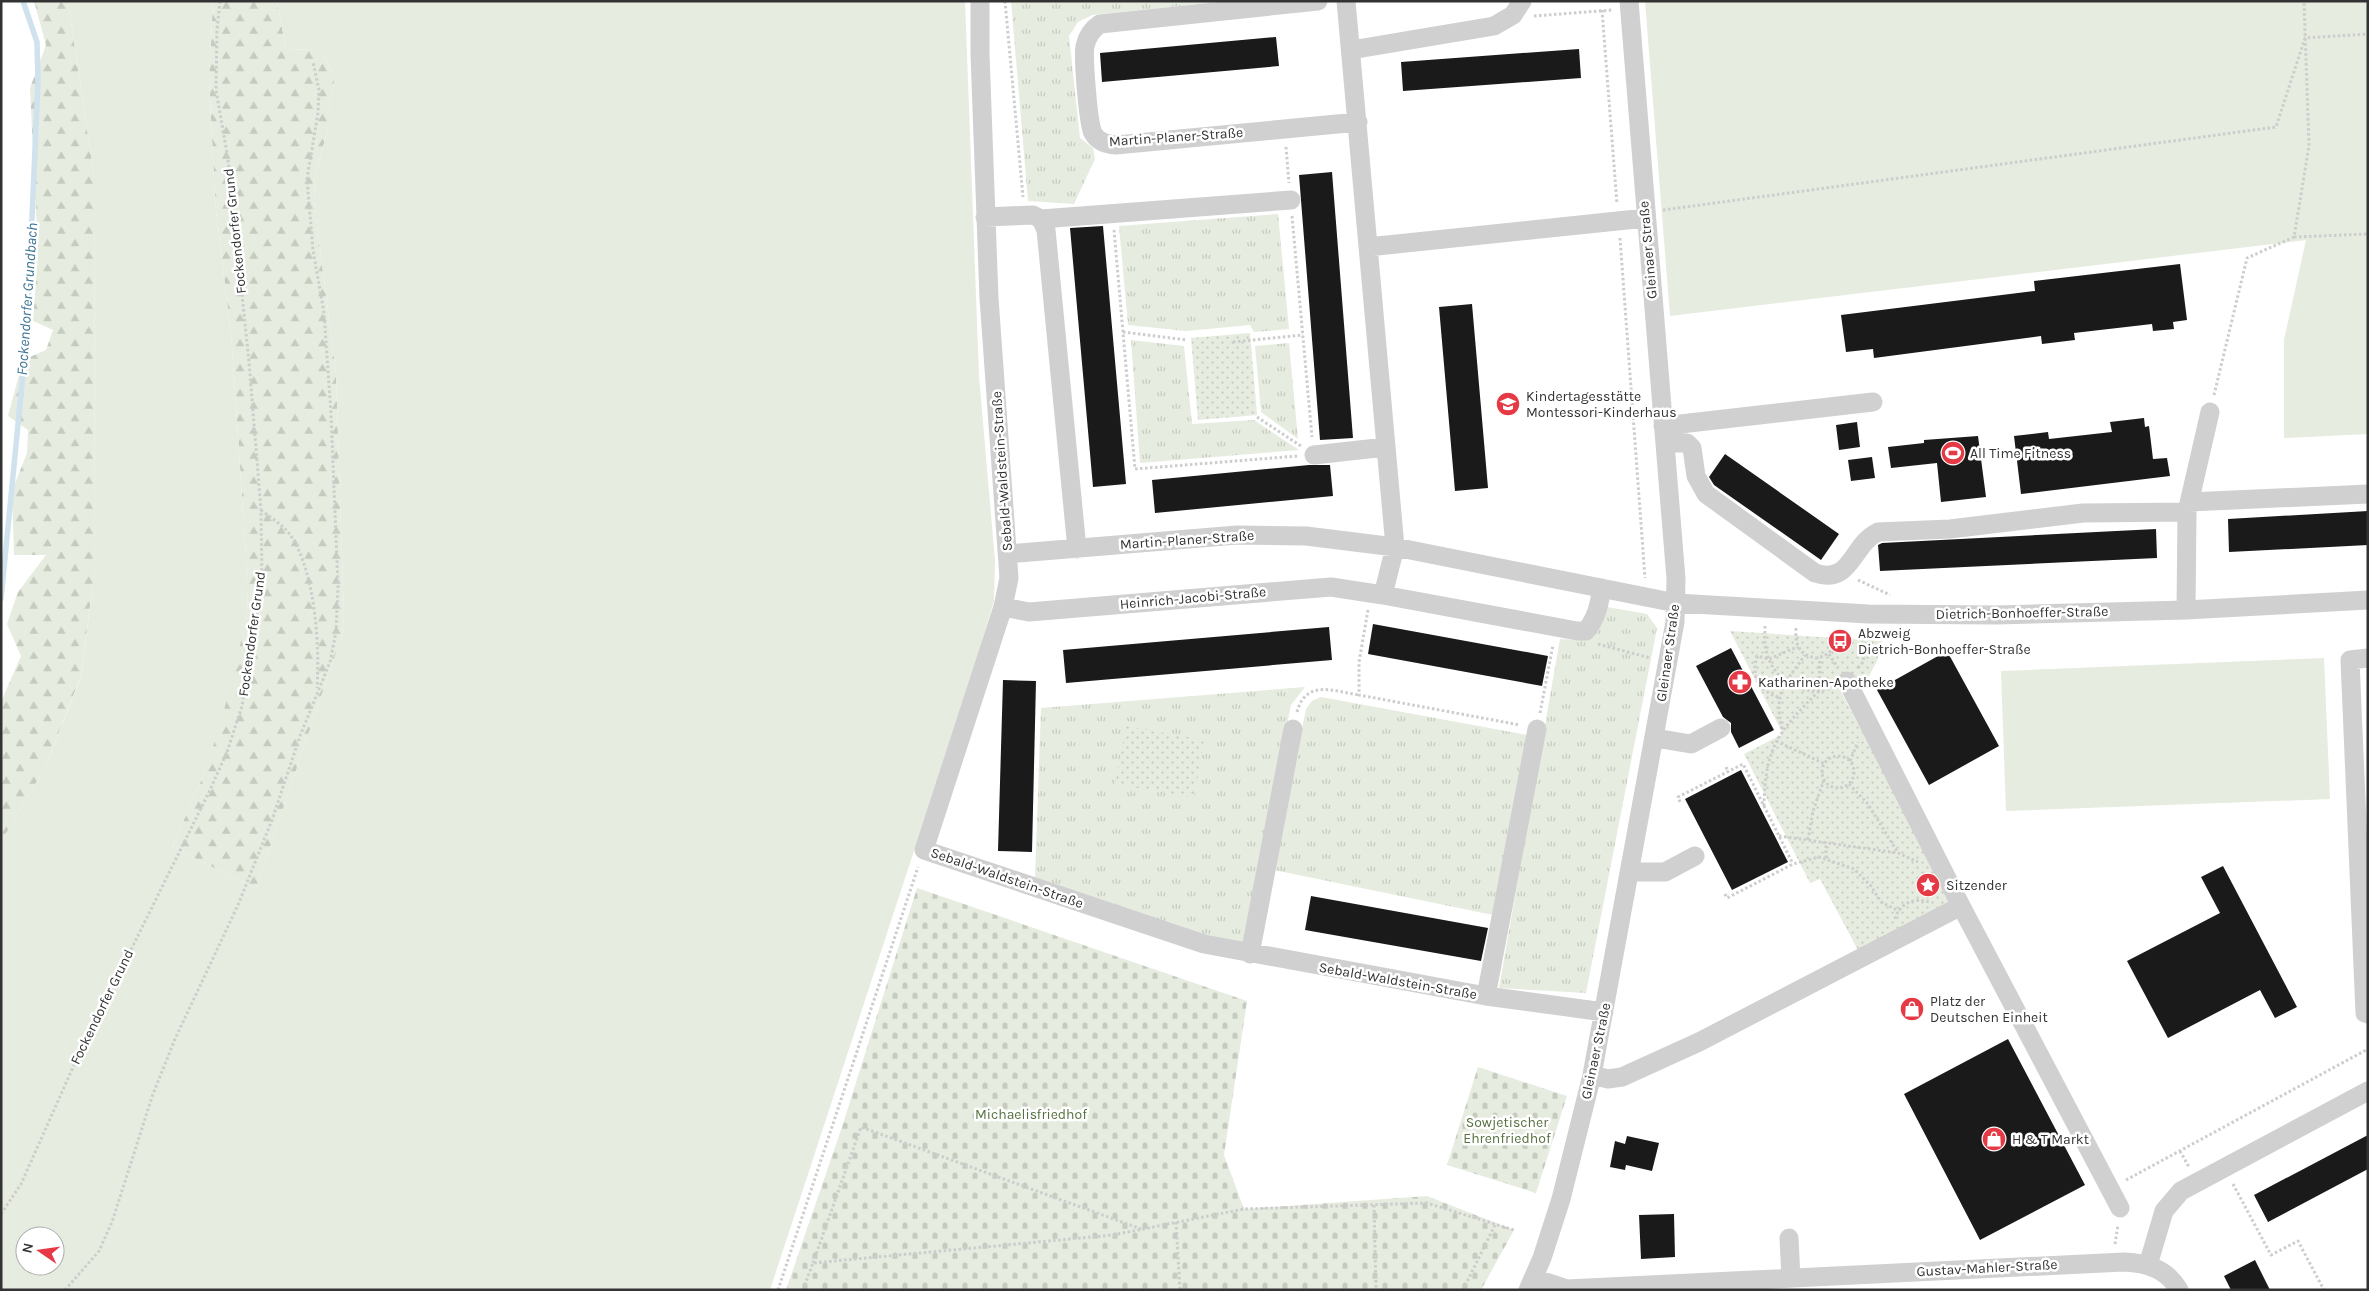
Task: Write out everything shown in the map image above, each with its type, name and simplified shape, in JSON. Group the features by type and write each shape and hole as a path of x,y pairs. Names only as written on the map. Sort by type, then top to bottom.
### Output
{"street":[{"name":"Sebald-Waldstein-Straße","path":"980,1 985,217 1009,578 1003,607 924,850 1204,944 1486,996 1604,1012"},
{"name":"Martin-Planer-Straße","path":"1318,1 1100,24 1088,36 1085,45 1092,129 1098,140 1106,144 1358,122"},
{"path":"1346,1 1395,547 1377,594"},
{"path":"1351,50 1494,26 1514,15 1520,5"},
{"name":"Gleinaer Straße","path":"1531,1284 1561,1199 1592,1075 1669,663 1676,603 1629,5"},
{"path":"985,217 1033,217 1112,213 1291,200"},
{"path":"1033,217 1046,230 1077,549"},
{"path":"1368,247 1646,218"},
{"path":"1664,435 1873,402"},
{"path":"2186,610 2185,530 2188,507 2210,412"},
{"path":"1664,435 1687,443 1692,448 1696,476 1706,494 1815,573 1826,576 1834,576 1841,572 1869,536 1878,532 1950,529 2083,513 2368,494"},
{"path":"1314,455 1386,447"},
{"name":"Martin-Planer-Straße","path":"1008,554 1237,535 1272,534 1306,536 1395,547 1676,603"},
{"name":"Heinrich-Jacobi-Straße","path":"1003,607 1029,612 1331,587 1586,631"},
{"path":"1586,631 1598,613 1602,588"},
{"name":"Dietrich-Bonhoeffer-Straße","path":"1676,603 1868,614 1978,615 2186,610 2368,600"},
{"path":"2368,658 2350,660 2365,1013 2368,1014"},
{"path":"1847,681 1946,876 2120,1208"},
{"path":"1486,996 1538,728"},
{"path":"1655,738 1691,744 1721,728"},
{"path":"1250,954 1293,729"},
{"path":"1631,872 1665,872 1695,856"},
{"path":"1592,1075 1608,1079 1622,1078 1699,1042 1962,906"},
{"path":"2179,1290 2169,1276 2148,1265 2159,1223 2173,1199 2181,1192 2224,1168 2368,1091"},
{"path":"1789,1238 1791,1278"},
{"name":"Gustav-Mahler-Straße","path":"1531,1284 1567,1289 2112,1262 2148,1265"}],"path":[{"name":"Fockendorfer Grund","path":"1,1214 21,1184 74,1065 227,752 242,706 262,583 261,510 249,362 228,159 216,90 217,30 220,1"},
{"path":"1005,1 1033,217"},
{"path":"2294,237 2310,146 2304,1"},
{"path":"1520,5 1534,16 1602,10 1629,5"},
{"path":"1602,10 1645,580 1638,581"},
{"path":"2305,38 2368,34"},
{"path":"1646,218 1662,210 2276,127 2305,38"},
{"path":"65,1290 99,1251 112,1222 153,1094 175,1039 213,962 245,888 272,820 316,691 330,662 336,632 338,587 324,312 313,250 307,179 318,114 319,90 313,62"},
{"path":"1284,129 1314,455"},
{"path":"1112,213 1135,469 1314,455"},
{"path":"2210,412 2247,258 2294,237 2368,234"},
{"path":"1123,332 1188,340"},
{"path":"1233,342 1303,335"},
{"path":"1257,417 1314,455"},
{"path":"261,510 288,532 304,559 319,657 316,691"},
{"path":"1359,695 1359,662 1377,594"},
{"path":"1766,608 1765,643 1769,660 1775,672 1786,682 1806,691 1819,691 1840,686 1853,676 1863,662 1867,646 1868,614"},
{"path":"1797,610 1797,647 1805,655 1820,658 1829,654 1835,648 1838,612"},
{"path":"1293,729 1300,701 1312,691 1320,689 1538,728 1556,627"},
{"path":"1586,631 1596,644 1669,663"},
{"path":"1778,696 1760,687 1755,678 1754,667 1757,656 1769,660 1797,647"},
{"path":"1782,730 1778,712 1778,696 1805,655"},
{"path":"1764,807 1766,768 1776,741 1782,730 1819,691 1820,658"},
{"path":"1776,741 1825,764"},
{"path":"1839,756 1850,761 1854,770 1849,784 1835,788 1824,780 1822,774 1825,764 1834,757 1839,756"},
{"path":"1680,802 1678,797 1743,764 1793,864"},
{"path":"1726,767 1728,772"},
{"path":"1808,840 1812,811 1824,780"},
{"path":"1849,784 1868,804 1898,853"},
{"path":"1779,836 1898,853 1946,876"},
{"path":"1826,842 1826,858"},
{"path":"778,1290 924,850"},
{"path":"1725,894 1728,898 1793,864 1812,857 1826,858 1854,869 1871,886 1881,902 1899,911"},
{"path":"2110,1189 2368,1049"},
{"path":"804,1290 861,1127 1141,1229"},
{"path":"2180,1151 2185,1160"},
{"path":"2224,1168 2271,1255 2298,1241 2324,1290"},
{"path":"813,1263 1113,1235 1244,1209 1426,1203 1514,1230"},
{"path":"1374,1205 1376,1290"},
{"path":"2112,1262 2120,1208"},
{"path":"1176,1222 1180,1290"},
{"path":"1463,1290 1495,1224"}],"green space":[{"path":"34,1 68,1 94,175 95,567 81,676 45,768 1,842 1,702 21,656 7,624 18,592 46,555 14,555 12,491 27,453 28,430 8,416 23,360 46,350 53,330 33,321 38,254 30,88 46,45"},
{"path":"68,1 213,1 209,76 215,201 232,345 248,612 226,703 207,767 172,847 256,889 342,635 344,616 336,373 314,201 315,176 328,129 328,109 335,78 321,50 286,49 277,1 965,1 979,376 995,561 994,601 973,671 770,1290 1,1290 1,842 45,768 81,677 95,567 94,175"},
{"path":"213,1 277,1 286,49 321,50 335,78 328,109 328,129 315,176 314,201 336,373 344,616 342,635 256,889 172,847 207,767 248,612 232,345 215,201 209,76"},
{"path":"1011,1 1228,1 1092,15 1078,22 1069,36 1080,138 1093,148 1095,159 1074,204 1028,201"},
{"path":"1645,1 2368,1 2368,434 2284,438 2284,340 2306,240 1670,316"},
{"path":"1278,214 1289,329 1254,332 1250,325 1186,331 1128,325 1119,226"},
{"path":"1250,333 1257,415 1198,420 1191,338"},
{"path":"1131,340 1184,346 1192,424 1254,420 1299,450 1140,463"},
{"path":"1289,343 1298,439 1261,412 1255,346"},
{"path":"1607,607 1647,614 1657,628 1586,993 1499,988 1560,639 1577,640"},
{"path":"1730,631 1882,641 1877,661 1869,676 1841,692 1954,904 1860,954 1820,879 1810,883 1744,754 1783,734"},
{"path":"2324,658 2330,799 2006,811 2001,671"},
{"path":"1305,687 1291,705 1242,945 1197,935 1035,878 1041,708"},
{"path":"1321,697 1527,735 1493,915 1274,870 1306,709 1312,701"},
{"path":"1126,726 1204,740 1194,798 1115,784"},
{"name":"Michaelisfriedhof","path":"917,888 1247,1001 1224,1155 1244,1209 1427,1196 1514,1230 1481,1290 786,1290 843,1124"},
{"name":"Sowjetischer Ehrenfriedhof","path":"1478,1067 1567,1096 1536,1193 1447,1165"}],"building":[{"path":"1276,37 1279,66 1102,82 1100,53"},
{"path":"1579,49 1581,78 1403,91 1401,62"},
{"path":"1332,172 1353,438 1320,440 1299,175"},
{"path":"1103,226 1126,484 1093,487 1070,228"},
{"path":"2180,264 2187,320 2173,322 2174,329 2153,331 2152,324 2074,333 2075,340 2042,344 2041,336 1874,358 1873,349 1846,352 1841,315 2035,291 2034,281"},
{"path":"1472,304 1488,488 1455,491 1439,307"},
{"path":"2144,418 2145,427 2149,426 2153,459 2167,458 2170,476 2021,494 2014,436 2048,432 2049,439 2112,432 2110,422"},
{"path":"1857,422 1860,447 1839,450 1836,425"},
{"path":"1978,436 1986,497 1941,502 1937,463 1891,468 1888,447 1924,443 1924,440"},
{"path":"1725,454 1839,534 1821,560 1714,485 1709,477"},
{"path":"1872,457 1875,478 1851,481 1848,460"},
{"path":"1309,465 1330,465 1333,496 1155,513 1152,480"},
{"path":"2368,511 2368,545 2229,552 2228,519"},
{"path":"2156,529 2157,558 1880,571 1878,545 1882,543"},
{"path":"1373,624 1548,656 1542,686 1368,654"},
{"path":"1329,627 1332,660 1066,683 1063,650"},
{"path":"1731,648 1774,730 1739,748 1731,732 1731,723 1723,717 1696,666"},
{"path":"1947,651 1999,746 1929,785 1877,690"},
{"path":"1003,680 1036,681 1032,852 998,851"},
{"path":"1741,770 1788,862 1732,890 1685,799"},
{"path":"2223,866 2297,1007 2275,1018 2260,990 2168,1038 2127,961 2220,913 2201,877"},
{"path":"1311,896 1488,928 1481,961 1305,930"},
{"name":"H & T Markt","path":"2008,1039 2085,1185 1980,1240 1904,1094"},
{"path":"2368,1135 2368,1169 2268,1222 2254,1195"},
{"path":"1627,1136 1659,1143 1652,1171 1626,1165 1625,1170 1610,1167 1615,1141 1625,1144"},
{"path":"1674,1214 1675,1257 1641,1259 1639,1215"},
{"path":"2255,1260 2270,1290 2231,1290 2224,1276"}],"waterway":[{"name":"Fockendorfer Grundbach","path":"1,599 27,332 38,81 37,42 23,1"}],"place":[{"name":"Kindertagesstätte Montessori-Kinderhaus","path":"1508,404"},
{"name":"All Time Fitness","path":"1953,453"},
{"name":"Abzweig Dietrich-Bonhoeffer-Straße","path":"1840,641"},
{"name":"Katharinen-Apotheke","path":"1740,682"},
{"name":"Sitzender","path":"1928,885"},
{"name":"Platz der Deutschen Einheit","path":"1912,1009"},
{"name":"H & T Markt","path":"1994,1139"}]}
